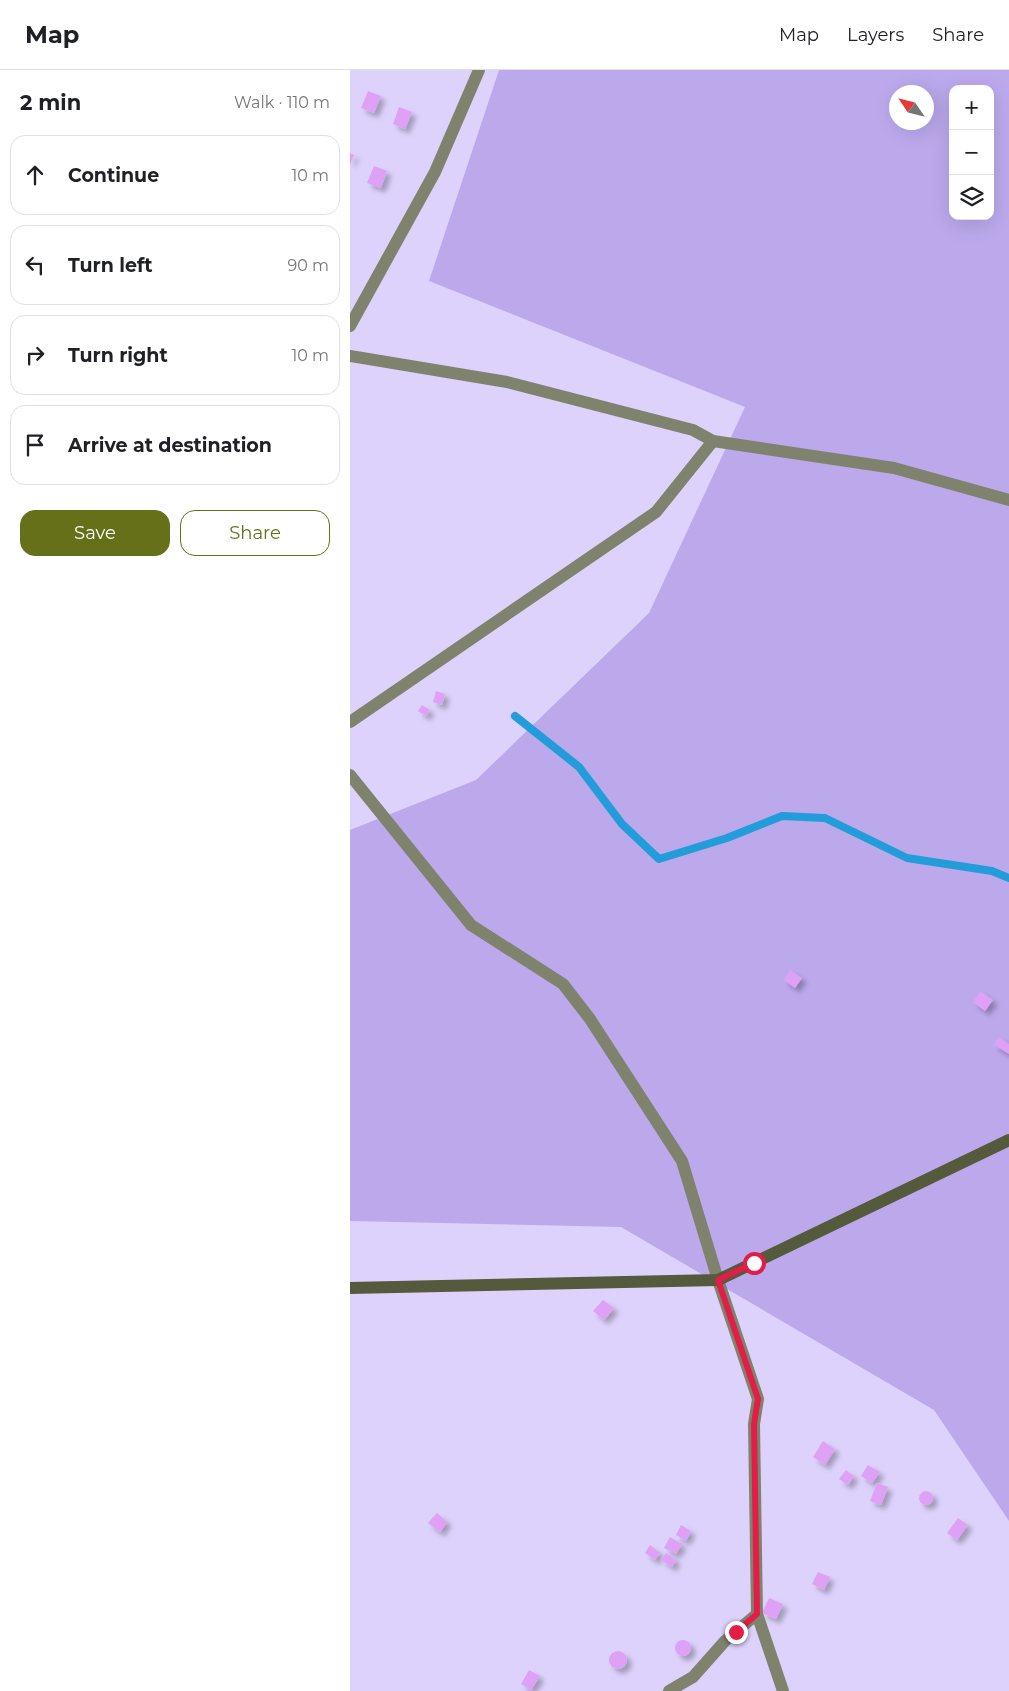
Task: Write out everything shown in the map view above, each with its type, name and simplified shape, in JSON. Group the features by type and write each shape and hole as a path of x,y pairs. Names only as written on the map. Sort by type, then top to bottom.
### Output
{"main road":[{"path":"350,1288 718,1280 1009,1140"}],"street":[{"path":"350,326 434,172 479,70"},
{"path":"350,356 507,382 693,430 713,441 894,468 1009,500"},
{"path":"350,722 656,512 713,441"},
{"path":"350,775 472,925 563,984 590,1019 682,1161 718,1280 758,1399 754,1424 757,1614 782,1691"},
{"path":"669,1691 693,1677 725,1641 757,1614"},
{"path":"689,1691 693,1677"}],"shaded area":[{"path":"499,70 1009,70 1009,1521 934,1410 621,1227 350,1221 350,830 476,780 649,613 745,407 429,281"}],"building":[{"path":"368,91 381,96 374,113 361,108"},
{"path":"399,107 412,112 405,129 393,124"},
{"path":"350,153 354,155 350,165"},
{"path":"374,166 387,171 381,188 367,183"},
{"path":"436,691 445,694 442,705 433,702"},
{"path":"422,705 430,710 426,716 418,711"},
{"path":"790,970 802,978 795,988 784,980"},
{"path":"980,991 993,1000 985,1011 973,1002"},
{"path":"999,1037 1009,1044 1009,1054 994,1045"},
{"path":"603,1300 614,1308 604,1320 593,1311"},
{"path":"823,1441 835,1449 825,1465 813,1457"},
{"path":"868,1465 880,1472 872,1483 861,1476"},
{"path":"846,1470 854,1476 848,1485 839,1479"},
{"path":"877,1483 888,1487 881,1505 870,1501"},
{"path":"923,1491 929,1491 933,1498 929,1505 923,1505 919,1501 919,1495"},
{"path":"437,1513 447,1522 440,1532 428,1523"},
{"path":"958,1518 968,1525 957,1540 947,1533"},
{"path":"681,1525 691,1531 686,1541 676,1535"},
{"path":"670,1537 682,1544 676,1554 664,1548"},
{"path":"650,1545 660,1553 655,1560 645,1553"},
{"path":"666,1553 676,1560 672,1567 661,1560"},
{"path":"818,1572 830,1577 824,1590 812,1584"},
{"path":"769,1598 783,1604 776,1619 762,1613"},
{"path":"680,1640 686,1640 691,1645 689,1654 680,1656 675,1651 675,1645"},
{"path":"618,1651 624,1654 627,1660 624,1666 618,1669 612,1666 609,1660 612,1654"},
{"path":"529,1670 540,1676 531,1690 521,1684"}],"waterway":[{"path":"515,716 579,767 622,824 659,859 727,838 782,816 825,818 907,858 992,871 1009,878"}],"route":[{"path":"736,1632 757,1614 754,1424 758,1399 718,1280 754,1263"}]}
